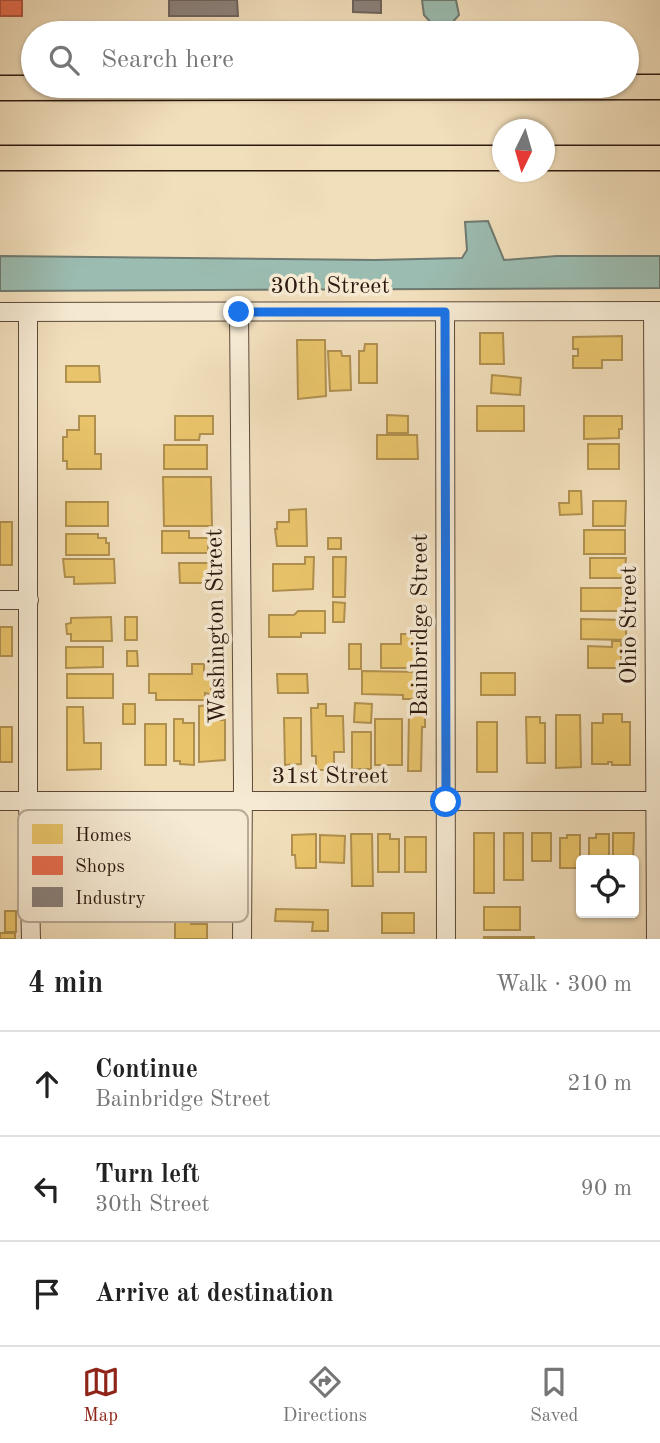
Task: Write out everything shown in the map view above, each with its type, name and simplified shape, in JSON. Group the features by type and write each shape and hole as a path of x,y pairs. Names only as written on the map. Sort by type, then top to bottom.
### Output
{"highway":[{"path":"639,87 660,87"},
{"path":"0,88 21,88"},
{"path":"0,158 492,158"},
{"path":"555,158 660,158"}],"street":[{"name":"30th Street","path":"0,312 656,311"},
{"name":"Ohio Street","path":"656,311 656,939"},
{"path":"28,312 28,810"},
{"name":"Washington Street","path":"239,312 243,810"},
{"name":"Bainbridge Street","path":"445,312 446,939"},
{"path":"0,600 29,600"},
{"name":"31st Street","path":"0,801 657,801"}],"water":[{"path":"422,0 456,0 459,15 454,21 429,21 424,15"},
{"path":"488,221 504,260 557,256 660,256 660,288 0,291 0,256 375,260 462,258 467,250 465,222"}],"building: Homes":[{"path":"480,333 503,333 504,364 480,364"},
{"path":"622,336 622,360 602,360 602,368 573,368 573,356 578,356 578,349 573,349 573,337"},
{"path":"297,340 325,340 326,396 298,399"},
{"path":"365,344 377,344 377,383 359,383 359,351 364,351"},
{"path":"328,351 341,351 342,356 350,356 351,390 330,391"},
{"path":"66,366 99,366 100,382 66,382"},
{"path":"492,375 521,378 520,395 491,393"},
{"path":"477,406 524,406 524,431 477,431"},
{"path":"387,415 408,416 408,433 387,433"},
{"path":"79,416 95,416 95,454 101,454 101,469 67,469 67,461 63,461 63,437 67,437 67,430 79,430"},
{"path":"175,416 213,416 213,434 200,434 199,440 175,440"},
{"path":"584,416 622,416 619,438 584,439"},
{"path":"377,435 417,435 418,459 377,459"},
{"path":"588,444 619,444 619,469 588,469"},
{"path":"164,445 207,445 207,469 164,469"},
{"path":"163,477 211,477 212,526 164,526"},
{"path":"569,491 581,491 582,514 560,515 559,503 569,503"},
{"path":"593,501 626,501 625,526 593,526"},
{"path":"66,502 108,502 108,526 66,526"},
{"path":"306,509 307,546 277,546 277,522 289,522 289,510"},
{"path":"0,522 12,522 12,565 0,565"},
{"path":"584,530 625,530 625,554 584,554"},
{"path":"162,531 189,531 189,538 208,538 208,553 162,553"},
{"path":"66,534 98,534 98,538 106,538 106,543 109,543 109,555 66,555"},
{"path":"328,538 341,538 341,549 328,549"},
{"path":"305,557 314,557 313,589 273,591 273,564 305,564"},
{"path":"333,557 346,557 345,597 333,597"},
{"path":"590,558 626,558 624,578 590,578"},
{"path":"63,559 114,559 115,583 74,584 74,577 65,577"},
{"path":"179,563 211,563 214,583 180,583"},
{"path":"581,588 622,588 622,592 627,592 626,608 622,608 622,611 581,611"},
{"path":"333,602 345,603 344,622 333,622"},
{"path":"298,611 325,611 325,633 301,633 301,637 269,637 269,615 294,615"},
{"path":"111,617 112,641 71,641 71,634 67,634 66,624 71,623 71,618"},
{"path":"125,617 137,617 137,640 125,640"},
{"path":"581,619 626,620 626,640 581,639"},
{"path":"0,627 12,627 12,656 0,656"},
{"path":"401,634 420,634 419,668 381,668 381,644 401,644"},
{"path":"612,641 621,641 621,668 588,668 588,646 612,647"},
{"path":"349,644 361,644 361,669 349,669"},
{"path":"66,647 103,647 103,667 66,668"},
{"path":"127,651 137,651 138,666 127,666"},
{"path":"192,664 204,664 204,674 212,673 211,694 205,693 205,700 156,700 156,693 149,693 149,674 192,674"},
{"path":"362,671 420,672 419,691 422,691 422,699 403,699 403,695 362,694"},
{"path":"481,673 515,673 515,695 481,695"},
{"path":"67,674 113,674 113,698 67,698"},
{"path":"277,674 307,674 308,693 278,693"},
{"path":"355,703 372,704 371,723 354,722"},
{"path":"123,704 135,704 135,724 123,724"},
{"path":"318,704 326,704 326,716 343,716 344,752 334,752 334,770 316,770 316,756 312,756 311,708 318,708"},
{"path":"210,705 210,717 225,720 225,760 199,762 199,706"},
{"path":"67,707 83,707 84,743 101,743 101,769 67,770"},
{"path":"409,713 425,713 421,771 408,771"},
{"path":"603,714 622,714 622,722 630,722 630,765 612,765 612,762 592,764 592,723 603,723"},
{"path":"556,715 580,715 581,767 556,768"},
{"path":"526,717 540,717 540,723 545,723 545,763 527,763"},
{"path":"284,718 301,718 301,764 285,765"},
{"path":"174,719 183,719 183,723 194,723 194,765 174,761"},
{"path":"375,719 402,719 402,765 375,765"},
{"path":"477,722 497,722 497,772 477,772"},
{"path":"145,724 166,724 166,765 145,765"},
{"path":"0,727 12,727 12,762 0,762"},
{"path":"352,732 371,732 371,769 352,769"},
{"path":"474,833 494,833 494,893 474,893"},
{"path":"504,833 523,833 523,880 504,880"},
{"path":"532,833 551,833 551,861 532,861"},
{"path":"613,833 634,833 633,855 613,855"},
{"path":"316,834 316,868 296,868 295,855 292,855 292,835"},
{"path":"351,834 372,834 373,886 352,886"},
{"path":"378,834 390,834 390,839 399,839 399,872 378,872"},
{"path":"596,834 609,834 609,855 589,855 589,838 596,838"},
{"path":"320,835 345,836 344,863 320,862"},
{"path":"567,835 580,835 580,855 576,855 576,868 560,868 560,838 567,838"},
{"path":"405,837 426,837 426,872 405,872"},
{"path":"484,907 520,907 520,930 484,930"},
{"path":"276,909 328,910 328,931 312,931 313,922 275,921"},
{"path":"5,911 16,911 16,932 5,932"},
{"path":"382,913 414,913 414,933 382,933"},
{"path":"175,922 207,924 207,939 175,939"},
{"path":"0,933 15,933 15,939 0,939"},
{"path":"534,937 534,939 484,939"}],"building: Shops":[{"path":"0,0 22,0 22,16 0,16"}],"building: Industry":[{"path":"169,0 237,0 238,16 169,16"},
{"path":"353,0 381,0 381,13 353,12"}],"route":[{"path":"239,312 445,312 446,802"}]}
